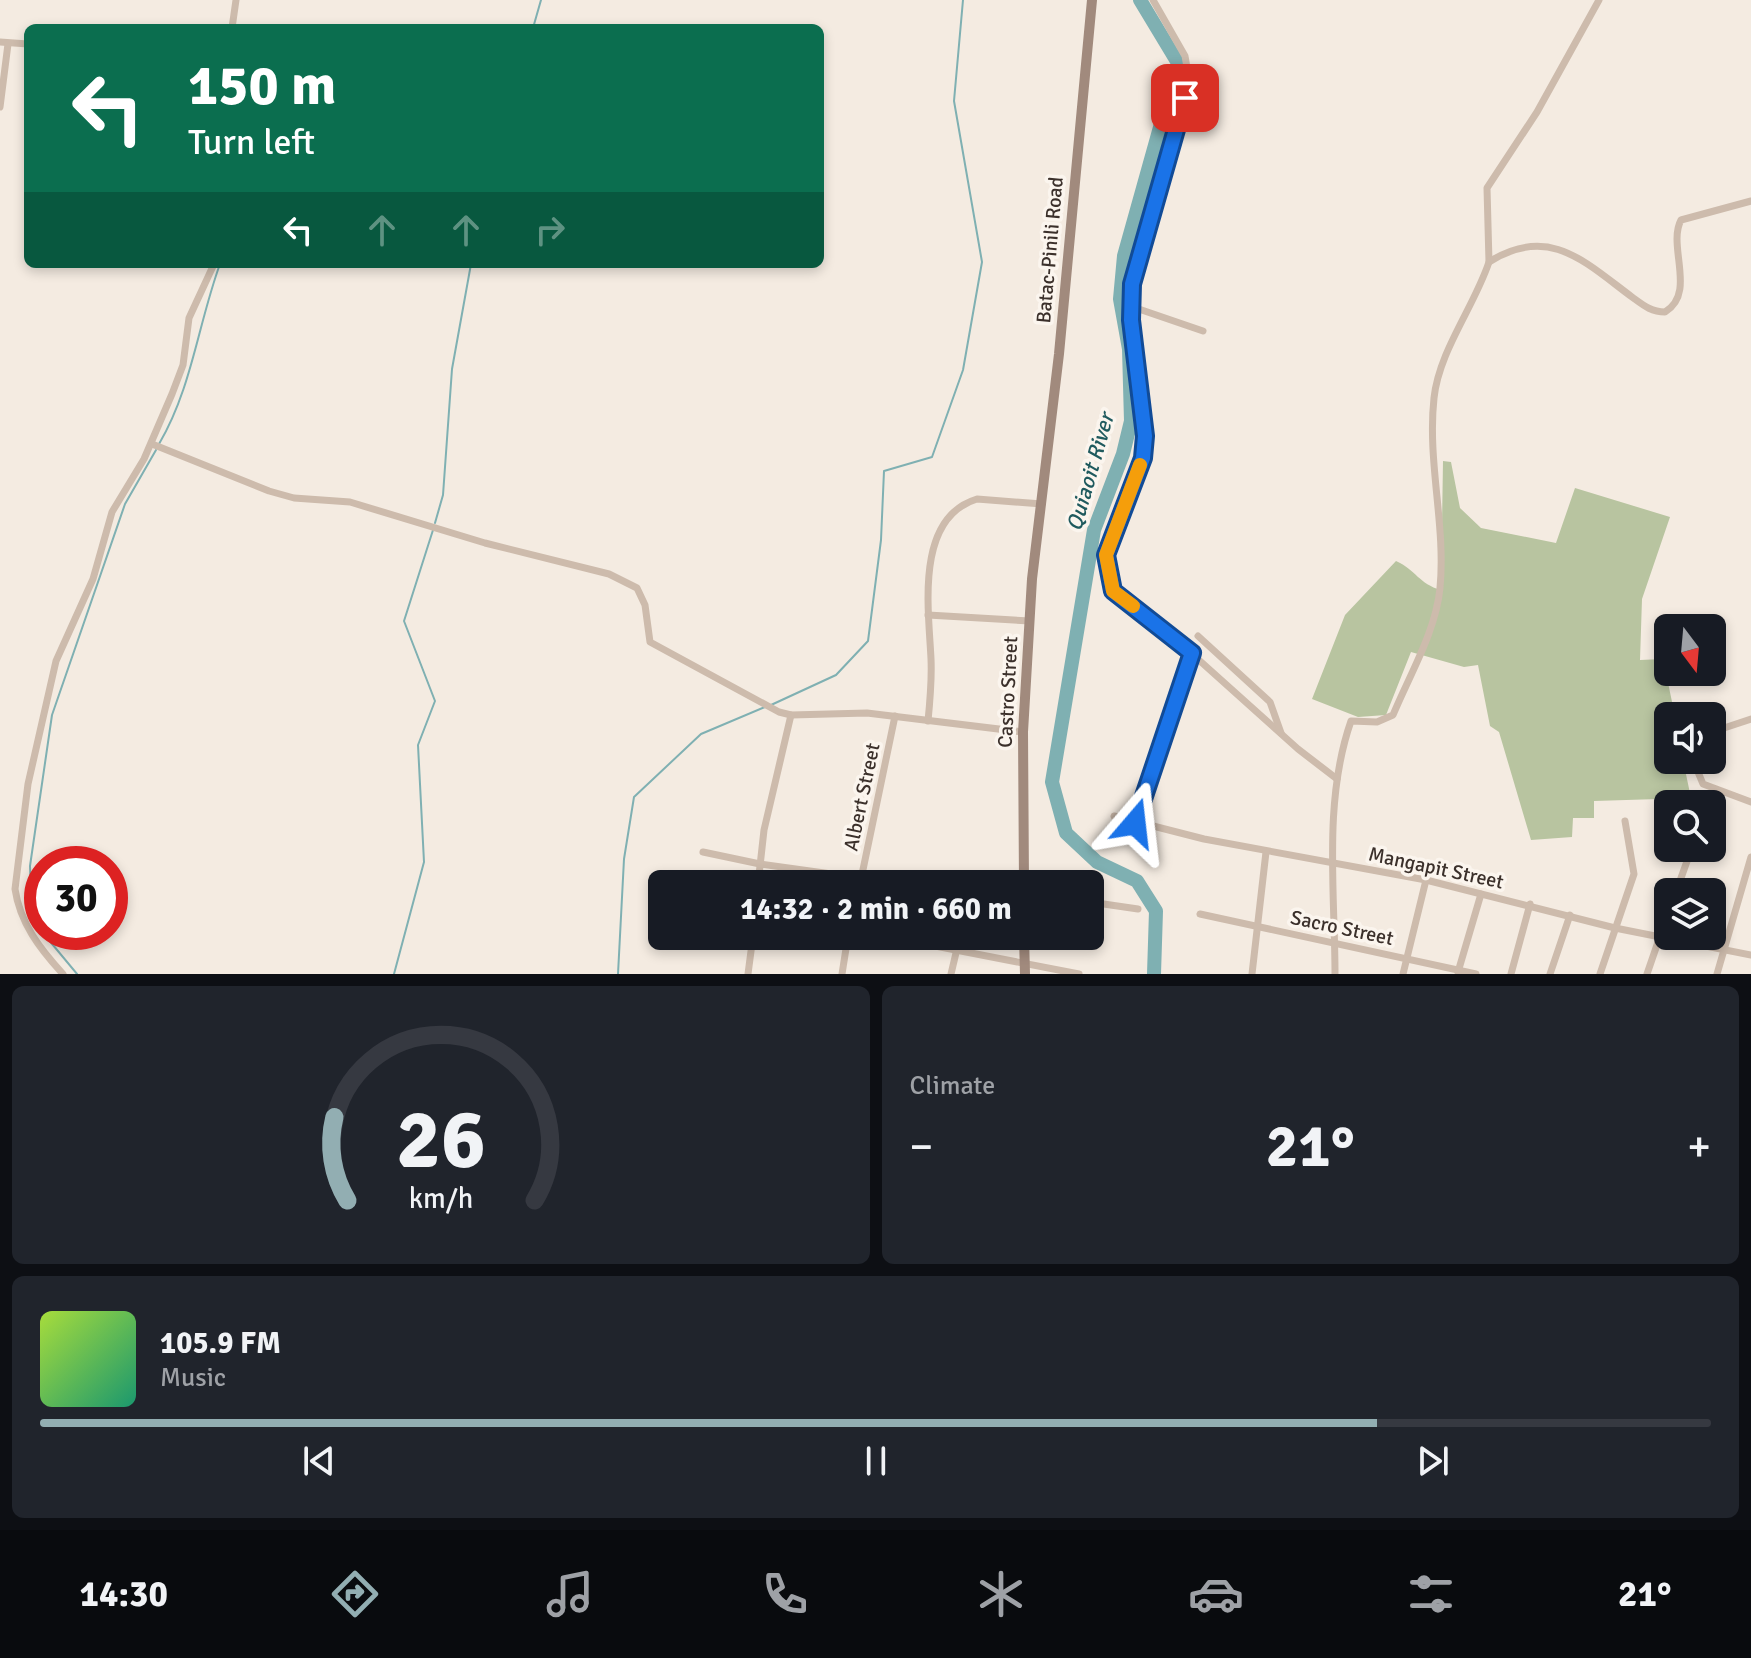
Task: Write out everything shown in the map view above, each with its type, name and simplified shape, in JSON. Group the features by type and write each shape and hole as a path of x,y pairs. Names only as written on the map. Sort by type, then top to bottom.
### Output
{"main road":[{"name":"Batac-Pinili Road","path":"1042,504 1092,0"},
{"name":"Castro Street","path":"1024,870 1023,732 1042,504"}],"street":[{"path":"233,24 236,0"},
{"path":"1153,0 1185,56 1189,79 1182,116 1132,284 1130,306 1145,436 1143,458 1106,555 1107,573 1113,591 1192,653 1337,779"},
{"path":"1335,974 1333,863 1337,779 1350,723 1383,721 1393,715 1437,604 1440,527 1433,443 1434,399 1443,366 1489,262 1487,188 1537,112 1599,0"},
{"path":"0,107 4,43 24,44"},
{"path":"1489,262 1516,250 1561,248 1648,308 1665,312 1671,308 1678,294 1677,232 1681,220 1751,201"},
{"path":"63,974 37,945 17,905 15,889 28,784 56,661 93,579 112,512 156,446 183,365 189,318 212,268"},
{"path":"1130,306 1203,331"},
{"path":"156,446 269,491 294,498 350,502 441,530 609,574 637,588 645,605 650,642 749,697 791,715 846,712 1023,732"},
{"path":"928,721 932,676 928,615 930,565 949,519 977,499 1042,504"},
{"path":"928,615 1030,621"},
{"path":"1198,636 1270,702 1281,733"},
{"path":"1135,823 1192,653"},
{"path":"759,870 764,830 791,715"},
{"name":"Albert Street","path":"863,870 895,716"},
{"path":"1726,727 1751,719"},
{"path":"1699,774 1703,784 1751,802"},
{"name":"Mangapit Street","path":"1114,816 1266,852 1426,880 1654,937"},
{"path":"1600,974 1634,874 1625,821"},
{"path":"703,852 793,870"},
{"path":"1252,974 1266,852"},
{"path":"1726,946 1751,857"},
{"path":"1403,974 1426,880"},
{"path":"1457,972 1481,894"},
{"path":"1104,904 1138,909"},
{"path":"1511,974 1530,904"},
{"name":"Sacro Street","path":"1200,914 1476,974"},
{"path":"1550,974 1570,915"},
{"path":"748,974 751,950"},
{"path":"842,974 846,950"},
{"path":"948,950 1025,969 1079,974"},
{"path":"1647,974 1655,950"},
{"path":"1717,974 1725,950"},
{"name":"Mangapit Street","path":"1725,950 1751,955"},
{"path":"951,974 957,952"}],"green space":[{"path":"1443,461 1451,462 1460,508 1481,528 1556,543 1575,488 1670,517 1642,599 1640,660 1654,659 1654,686 1669,686 1672,702 1654,702 1654,774 1686,774 1689,790 1654,790 1654,799 1594,801 1594,818 1573,818 1572,837 1531,840 1499,732 1490,726 1478,665 1464,667 1411,652 1386,715 1358,717 1312,699 1345,615 1396,561 1441,590"}],"waterway":[{"path":"534,24 541,0"},
{"path":"771,705 836,675 868,641 881,540 884,471 932,457 963,370 982,262 954,101 963,0"},
{"name":"Quiaoit River","path":"1140,0 1178,63 1124,256 1120,299 1129,349 1131,421 1123,454 1094,530 1052,782 1066,833 1097,862 1137,881 1156,911 1154,974"},
{"path":"159,444 187,378 219,268"},
{"path":"435,523 443,495 452,369 470,268"},
{"path":"33,846 52,715 125,504 156,450"},
{"path":"394,974 424,862 418,745 435,701 404,621 433,530"},
{"path":"618,974 624,859 634,797 701,734 765,707"},
{"path":"57,950 77,974"}],"slow traffic":[{"path":"1133,606 1113,591 1107,573 1106,555 1140,465"}],"route":[{"path":"1135,823 1192,653 1113,591 1107,573 1106,555 1143,458 1144,413 1131,320 1132,284 1185,98"}]}
